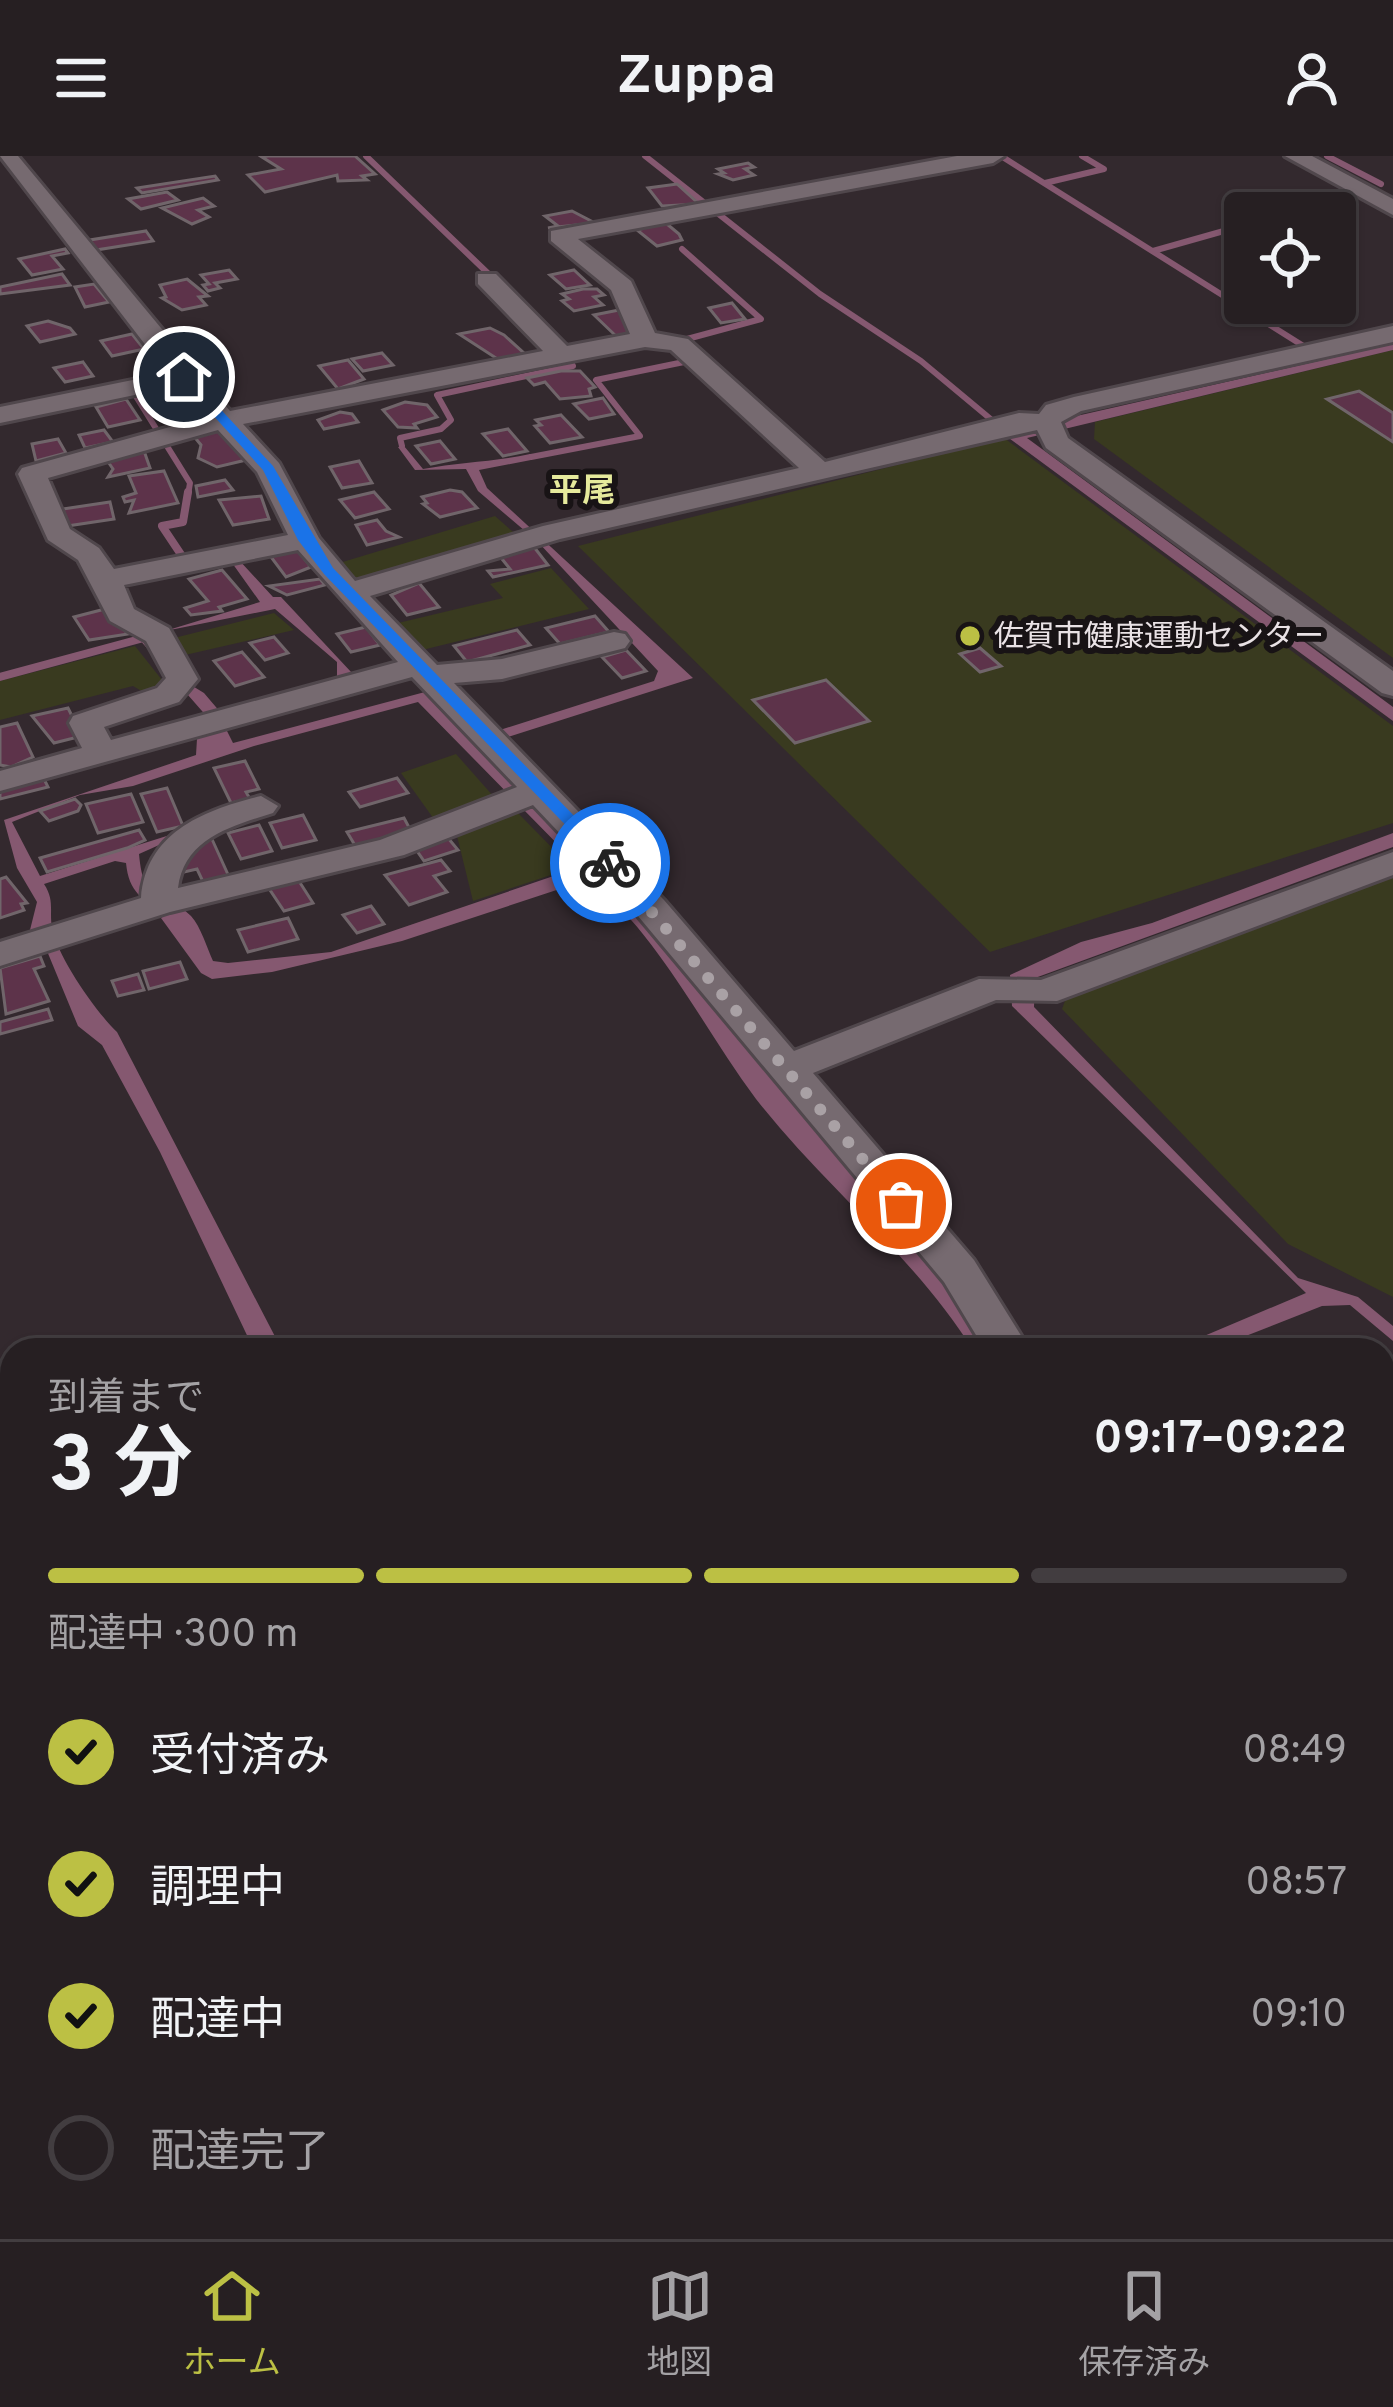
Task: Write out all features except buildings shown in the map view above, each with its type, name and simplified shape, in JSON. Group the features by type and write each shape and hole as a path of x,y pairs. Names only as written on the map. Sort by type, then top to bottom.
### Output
{"street":[{"path":"6,156 184,377 269,469 305,540 487,738 523,796 651,908 958,1271 1000,1338"},
{"path":"820,472 666,341 622,286 559,236 993,156"},
{"path":"1301,157 1393,208"},
{"path":"487,279 567,353"},
{"path":"1050,430 1055,411 1074,405 1393,334"},
{"path":"103,755 85,723 168,695 178,683 158,635 121,614 89,554 58,534 32,474 224,419 567,353 666,341"},
{"path":"0,415 184,377"},
{"path":"350,592 537,537 1004,429 1019,421 1050,430 1393,686"},
{"path":"106,580 305,540"},
{"path":"0,781 423,671 502,669 614,641"},
{"path":"34,945 159,901 392,848 523,796"},
{"path":"159,901 158,875 196,826 261,806"},
{"path":"784,1070 971,996 1021,990 1393,862"}],"green space":[{"name":"佐賀市健康運動センター","path":"1393,350 1393,658 1094,439 1095,422"},
{"name":"佐賀市健康運動センター","path":"1004,438 1393,726 1393,823 990,952 578,546"},
{"path":"495,516 520,538 360,586 336,564"},
{"path":"551,568 589,609 422,650 398,623 503,598 490,584"},
{"path":"274,613 294,630 185,655 174,638"},
{"path":"135,646 166,685 150,696 133,686 0,720 0,681"},
{"path":"456,754 494,797 436,822 401,773"},
{"path":"515,810 572,868 473,901 457,836"},
{"path":"1393,875 1393,1297 1288,1244 1062,1009 1068,993"}],"shaded area":[{"path":"1393,344 1393,350 1027,438 1393,707 1393,721 1002,433"},
{"path":"404,446 423,469 530,454 531,460 479,470 487,488 693,678 483,745 543,803 768,1063 763,1068 940,1269 983,1338 965,1338 897,1252 782,1131 660,956 590,879 402,941 272,972 212,979 201,973 161,918 167,914 134,888 126,863 115,861 44,884 62,954 117,1032 276,1338 248,1338 160,1152 102,1045 78,1026 47,951 0,943 30,930 37,902 17,868 4,820 196,755 197,739 214,731 209,719 138,638 147,636 168,671 204,693 221,713 337,680 337,662 275,609 165,631 260,602 230,560 238,559 273,597 281,597 352,673 345,684 220,717 233,743 425,692 475,738 654,681 658,671 538,542 478,491 466,469 415,470 398,447","holes":["418,702 580,867 331,952 213,961 191,916 145,883 139,854 177,837 173,834 40,876 12,822 80,795 133,786 254,746"]},
{"path":"1393,833 1393,847 1035,978 1034,1007 1298,1278 1358,1297 1393,1326 1393,1338 1350,1305 1322,1306 1241,1338 1199,1338 1306,1293 1012,1006 1010,975 1081,942 1152,923"}],"waterway":[{"path":"366,156 496,281"},
{"path":"645,156 820,294 921,361 999,426"},
{"path":"1001,156 1313,352"},
{"path":"1045,183 1104,169 1082,156"},
{"path":"1327,156 1381,184"},
{"path":"1153,251 1224,231"},
{"path":"676,342 761,319 682,249"},
{"path":"402,446 400,438 441,429 451,420 437,395 573,366 564,348"},
{"path":"531,457 640,436 596,380 684,362 677,355"},
{"path":"132,390 190,483 188,495"},
{"path":"188,492 183,522 162,526 184,559 190,558"},
{"path":"0,677 140,639"}],"way so far":[{"path":"610,863 901,1204"}],"place":[{"name":"佐賀市健康運動センター","path":"970,636"}],"district":[{"name":"平尾","path":"582,489"}],"route":[{"path":"184,377 269,469 305,540 328,571 610,863"}]}
